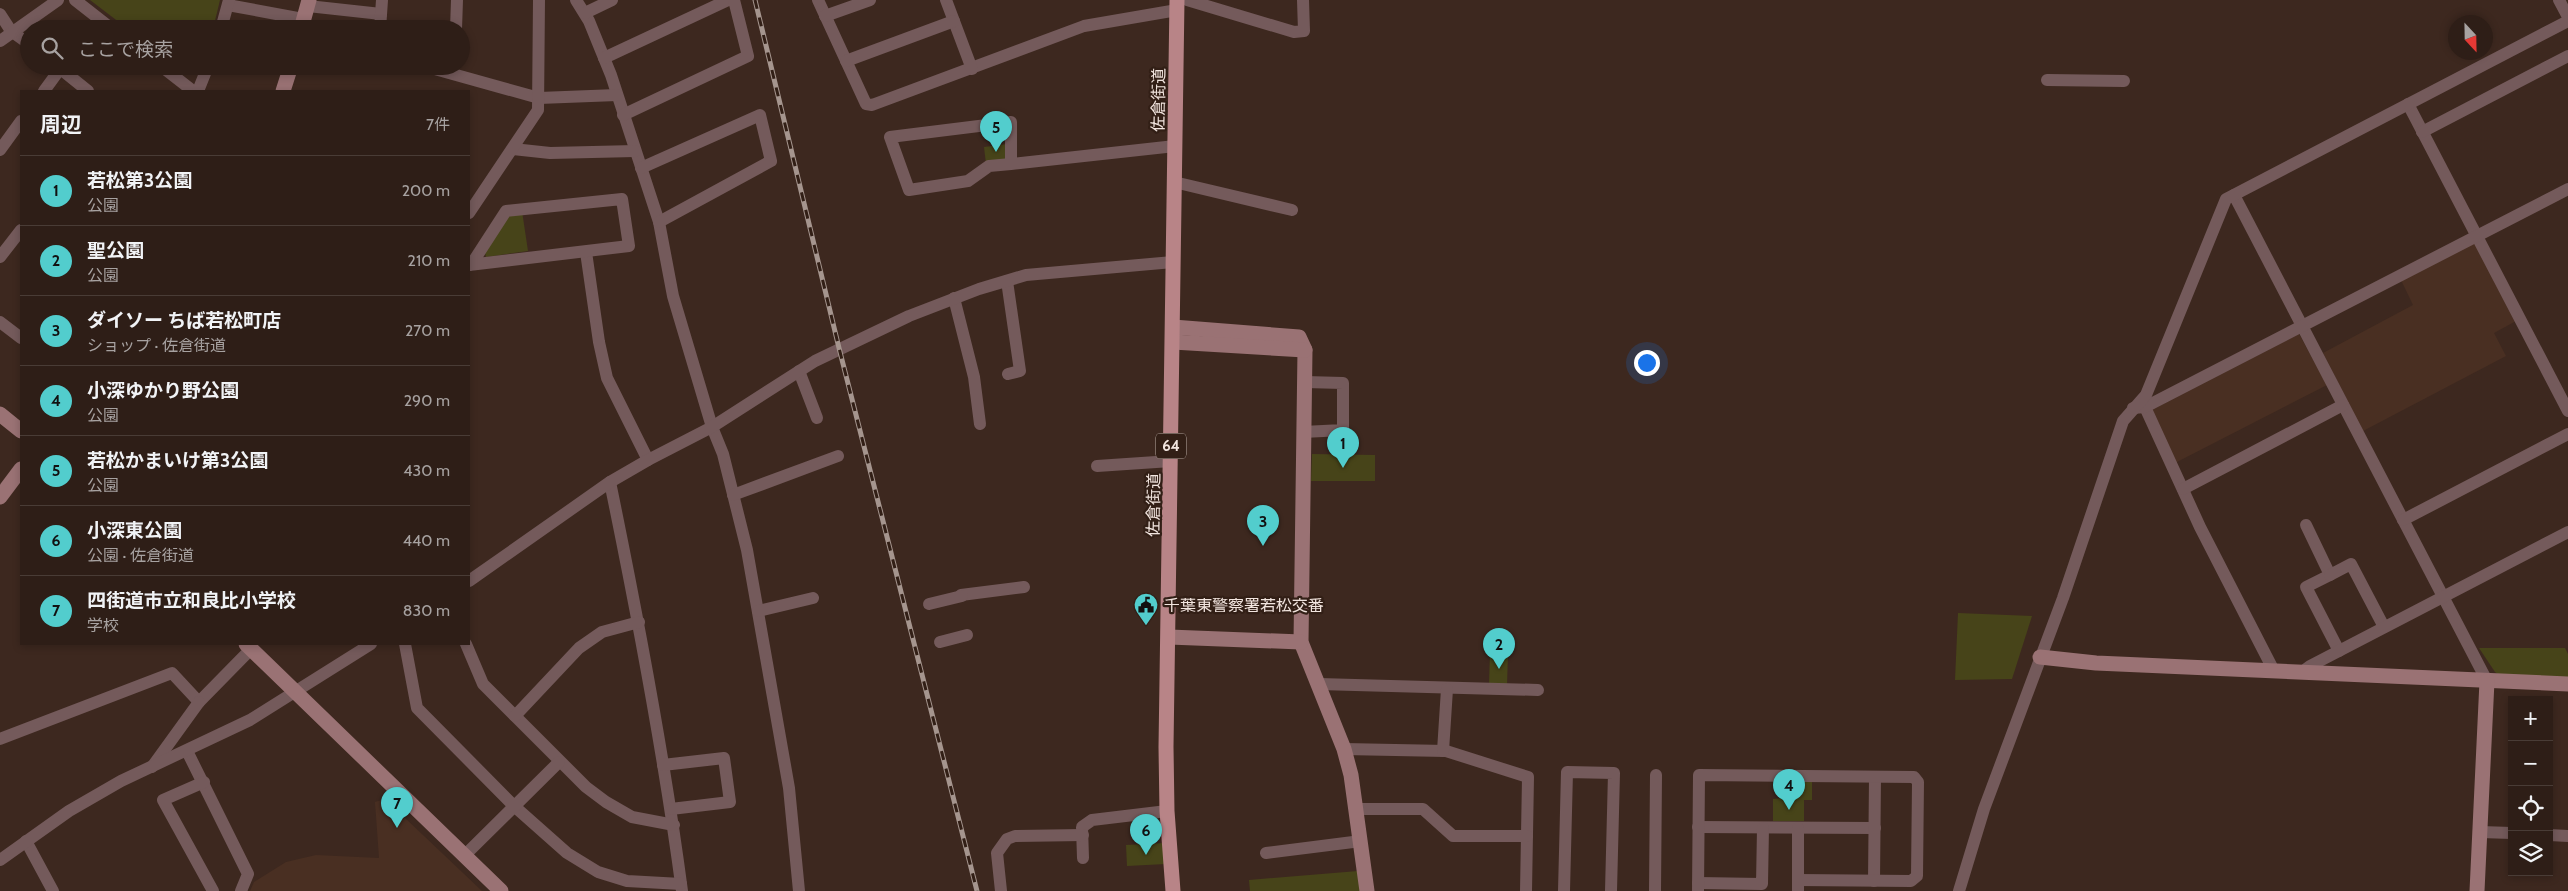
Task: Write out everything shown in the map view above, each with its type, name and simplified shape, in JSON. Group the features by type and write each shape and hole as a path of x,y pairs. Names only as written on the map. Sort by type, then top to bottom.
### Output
{"main road":[{"name":"佐倉街道","path":"1173,891 1167,810 1168,637 1174,182 1180,3"}],"street":[{"path":"28,20 58,0"},
{"path":"75,0 101,20"},
{"path":"381,20 382,0"},
{"path":"456,20 457,0"},
{"path":"473,201 513,149 538,110 540,98 539,0"},
{"path":"576,0 604,58 659,222 673,296 734,494 748,550 789,788 799,891"},
{"path":"584,14 612,0"},
{"path":"604,58 728,0"},
{"path":"624,115 748,56 734,0"},
{"path":"818,0 866,104 872,105 1084,26 1180,3 1294,32 1304,30 1303,0"},
{"path":"825,16 870,0"},
{"path":"946,0 972,69"},
{"path":"2559,0 2568,17"},
{"path":"223,20 228,2 305,13 381,14"},
{"path":"0,14 11,31 20,38"},
{"path":"846,61 954,21"},
{"path":"2139,408 2226,199 2568,21"},
{"path":"0,41 20,25"},
{"path":"2422,132 2568,56"},
{"path":"45,90 54,75"},
{"path":"67,75 87,90"},
{"path":"172,75 192,90"},
{"path":"198,90 204,75"},
{"path":"283,90 289,75"},
{"path":"467,75 540,98 617,95"},
{"path":"2047,80 2124,81"},
{"path":"2408,104 2568,412"},
{"path":"641,168 760,115 771,161 659,222"},
{"path":"0,150 20,122"},
{"path":"1011,164 1011,122 890,137 909,190 968,181 989,166 1011,164 1175,146"},
{"path":"513,149 550,153 635,151"},
{"path":"1174,182 1292,210"},
{"path":"1959,891 1984,809 2063,598 2123,421 2139,408 2302,327 2568,189"},
{"path":"2234,195 2487,680 2477,891"},
{"path":"622,199 629,246 470,265 506,211 622,199"},
{"path":"0,257 20,231"},
{"path":"586,252 599,342 607,378 648,460"},
{"path":"470,580 610,482 712,427 799,371 839,348 954,298 1034,274 1173,262"},
{"path":"1007,281 1020,371 1008,374"},
{"path":"954,298 974,377 980,424"},
{"path":"0,322 20,337"},
{"path":"1173,335 1299,337 1305,350 1301,642 1344,749 1351,775 1367,891"},
{"path":"799,371 817,418"},
{"path":"1303,432 1342,430 1343,384 1305,382"},
{"path":"2183,488 2343,404"},
{"path":"2139,408 2183,488 2200,527 2274,671"},
{"path":"0,414 20,430"},
{"path":"2403,520 2568,434"},
{"path":"734,494 838,456"},
{"path":"1097,466 1171,461"},
{"path":"0,497 20,470"},
{"path":"405,645 417,708 514,806 567,853 598,872 627,881 682,887 674,826 639,622 610,482"},
{"path":"2306,525 2330,575"},
{"path":"2302,672 2384,627 2568,532"},
{"path":"2339,651 2306,587 2351,564 2384,627"},
{"path":"929,604 961,596 1024,588"},
{"path":"758,611 814,598"},
{"path":"515,716 579,648 602,632 639,622"},
{"path":"940,642 967,635"},
{"path":"1168,637 1301,642"},
{"path":"0,860 69,811 121,781 250,720 369,645"},
{"path":"466,645 483,684 559,762 606,802 632,817 674,826"},
{"path":"151,768 199,702 252,647 501,891"},
{"path":"2040,657 2096,663 2568,684"},
{"path":"0,739 172,673 199,702"},
{"path":"1319,684 1538,690"},
{"path":"1443,751 1447,689"},
{"path":"1344,749 1443,751 1528,778 1526,891"},
{"path":"187,751 248,874 241,891"},
{"path":"664,766 724,758 730,802 671,809"},
{"path":"464,856 559,762"},
{"path":"1564,891 1567,772 1614,773 1611,891"},
{"path":"1654,891 1656,775"},
{"path":"1762,828 1762,884 1698,887 1699,775 1914,777 1918,782 1917,876 1911,881 1874,881 1798,886 1798,828"},
{"path":"1874,881 1876,777"},
{"path":"204,782 163,800 213,891"},
{"path":"1356,809 1423,809 1453,836 1527,836"},
{"path":"1083,858 1082,828 1092,820 1167,810"},
{"path":"1698,827 1875,828"},
{"path":"2480,832 2508,833"},
{"path":"1001,891 997,853 1007,838 1015,836 1082,835"},
{"path":"2553,835 2568,836"},
{"path":"1266,853 1361,841"},
{"path":"26,842 53,891"}],"shaded area":[{"path":"90,0 220,0 215,20 116,20"},
{"path":"1007,144 1005,161 986,164 984,147"},
{"path":"522,211 528,251 486,257 484,248 506,216"},
{"path":"2475,241 2516,321 2494,333 2506,356 2363,431 2323,353 2413,305 2401,280"},
{"path":"2299,334 2327,385 2175,463 2150,411"},
{"path":"1312,454 1375,455 1375,481 1311,481"},
{"path":"1958,613 2032,616 2012,679 1955,680"},
{"path":"2479,648 2565,648 2568,654 2568,678 2501,677 2495,672"},
{"path":"1490,653 1508,654 1507,685 1489,684"},
{"path":"1781,779 1812,780 1812,800 1804,800 1804,821 1773,821 1773,799 1781,798"},
{"path":"385,799 482,891 250,891 254,882 286,862 316,855 379,858 375,802"},
{"path":"1165,843 1166,864 1127,866 1126,845"},
{"path":"1358,871 1360,891 1250,891 1249,880"}],"railway":[{"path":"755,0 839,348 977,891"}],"place":[{"name":"若松かまいけ第3公園","path":"996,152"},
{"name":"若松第3公園","path":"1343,468"},
{"name":"ダイソー ちば若松町店","path":"1263,546"},
{"name":"千葉東警察署若松交番","path":"1146,626"},
{"name":"聖公園","path":"1499,669"},
{"name":"小深ゆかり野公園","path":"1789,810"},
{"name":"四街道市立和良比小学校","path":"397,828"},
{"name":"小深東公園","path":"1146,855"}]}
